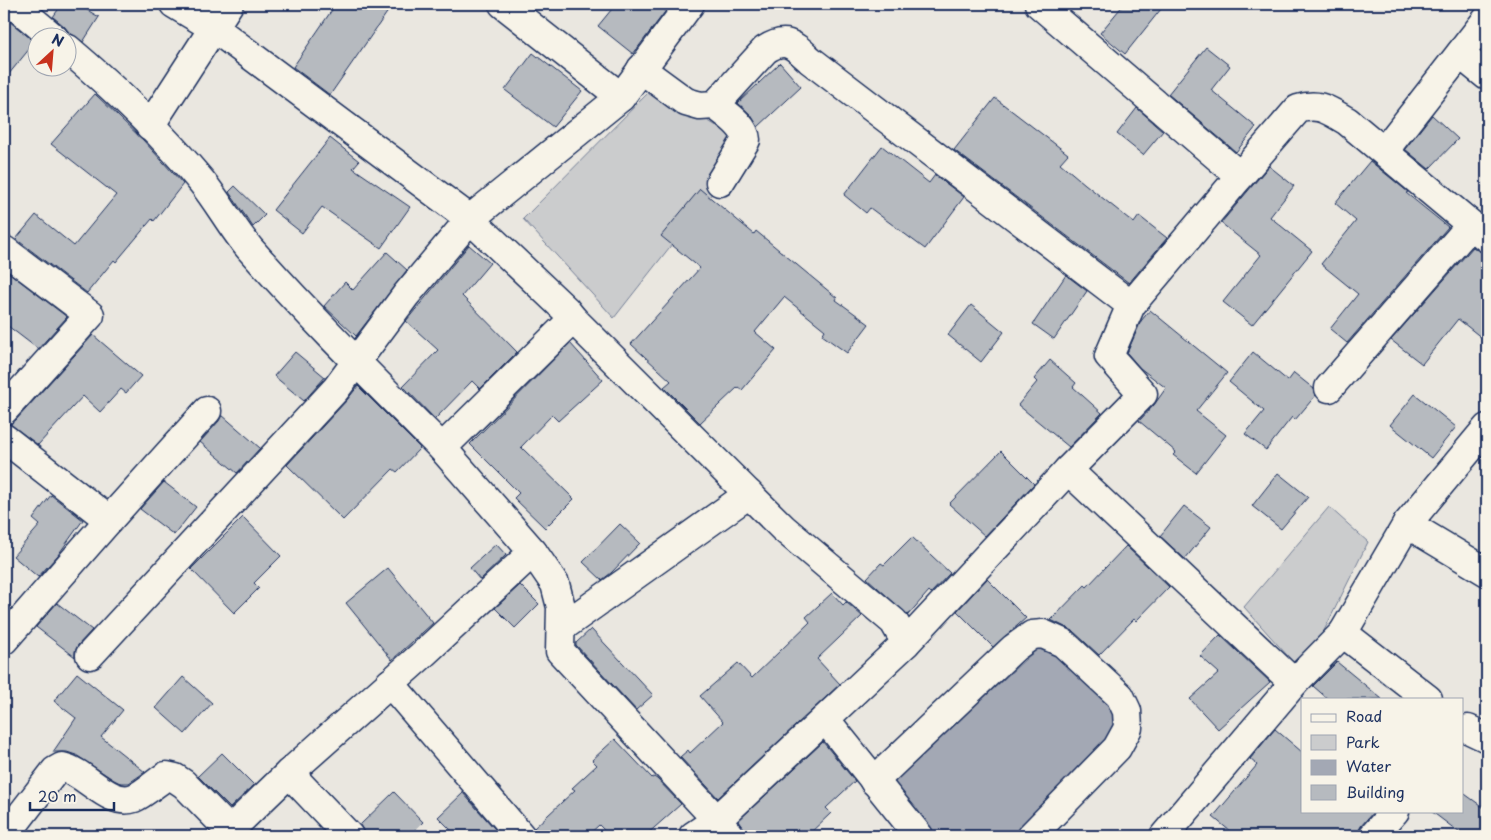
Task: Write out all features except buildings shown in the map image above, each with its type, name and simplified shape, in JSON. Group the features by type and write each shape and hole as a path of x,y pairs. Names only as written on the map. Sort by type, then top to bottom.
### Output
{"street":[{"path":"174,4 214,28 470,218 566,310 782,528 894,622 906,643"},
{"path":"150,126 229,4"},
{"path":"503,4 620,98"},
{"path":"90,655 336,389 406,295 470,218 620,98 690,4"},
{"path":"1038,4 1240,176"},
{"path":"16,5 42,28"},
{"path":"1384,151 1487,19"},
{"path":"642,69 686,102 700,106 715,105 765,50 775,43 787,43 797,47 810,60 1131,305"},
{"path":"1460,54 1487,76"},
{"path":"78,57 98,74 150,126 202,182 249,248 356,362 442,448 533,552 555,584 561,607 560,651 723,828"},
{"path":"715,105 742,129 746,140 720,182"},
{"path":"693,836 723,828 825,719 906,643 1068,470 1143,394 1109,356 1131,305 1298,109 1310,105 1323,107 1347,120 1479,231 1329,388"},
{"path":"4,250 90,315 4,410"},
{"path":"442,448 574,319"},
{"path":"4,640 207,412"},
{"path":"1164,836 1294,683 1343,633 1407,524 1487,428"},
{"path":"4,438 109,520"},
{"path":"1068,470 1294,683"},
{"path":"561,628 749,494"},
{"path":"1407,524 1487,572"},
{"path":"8,824 55,771 62,767 72,769 118,800 134,798 166,776 175,778 184,784 232,833 289,773 533,552"},
{"path":"1343,633 1427,698"},
{"path":"874,780 1014,648 1032,634 1042,634 1063,643 1120,696 1127,710 1128,728 1117,748 1032,836"},
{"path":"390,683 521,836"},
{"path":"825,719 919,836"},
{"path":"289,773 349,836"},
{"path":"1373,836 1394,812"}],"green space":[{"path":"653,88 725,131 757,136 614,318 523,219"},
{"path":"1329,507 1368,542 1303,673 1244,607"}],"water":[{"path":"1048,639 1127,723 1018,836 934,836 889,784"}]}
